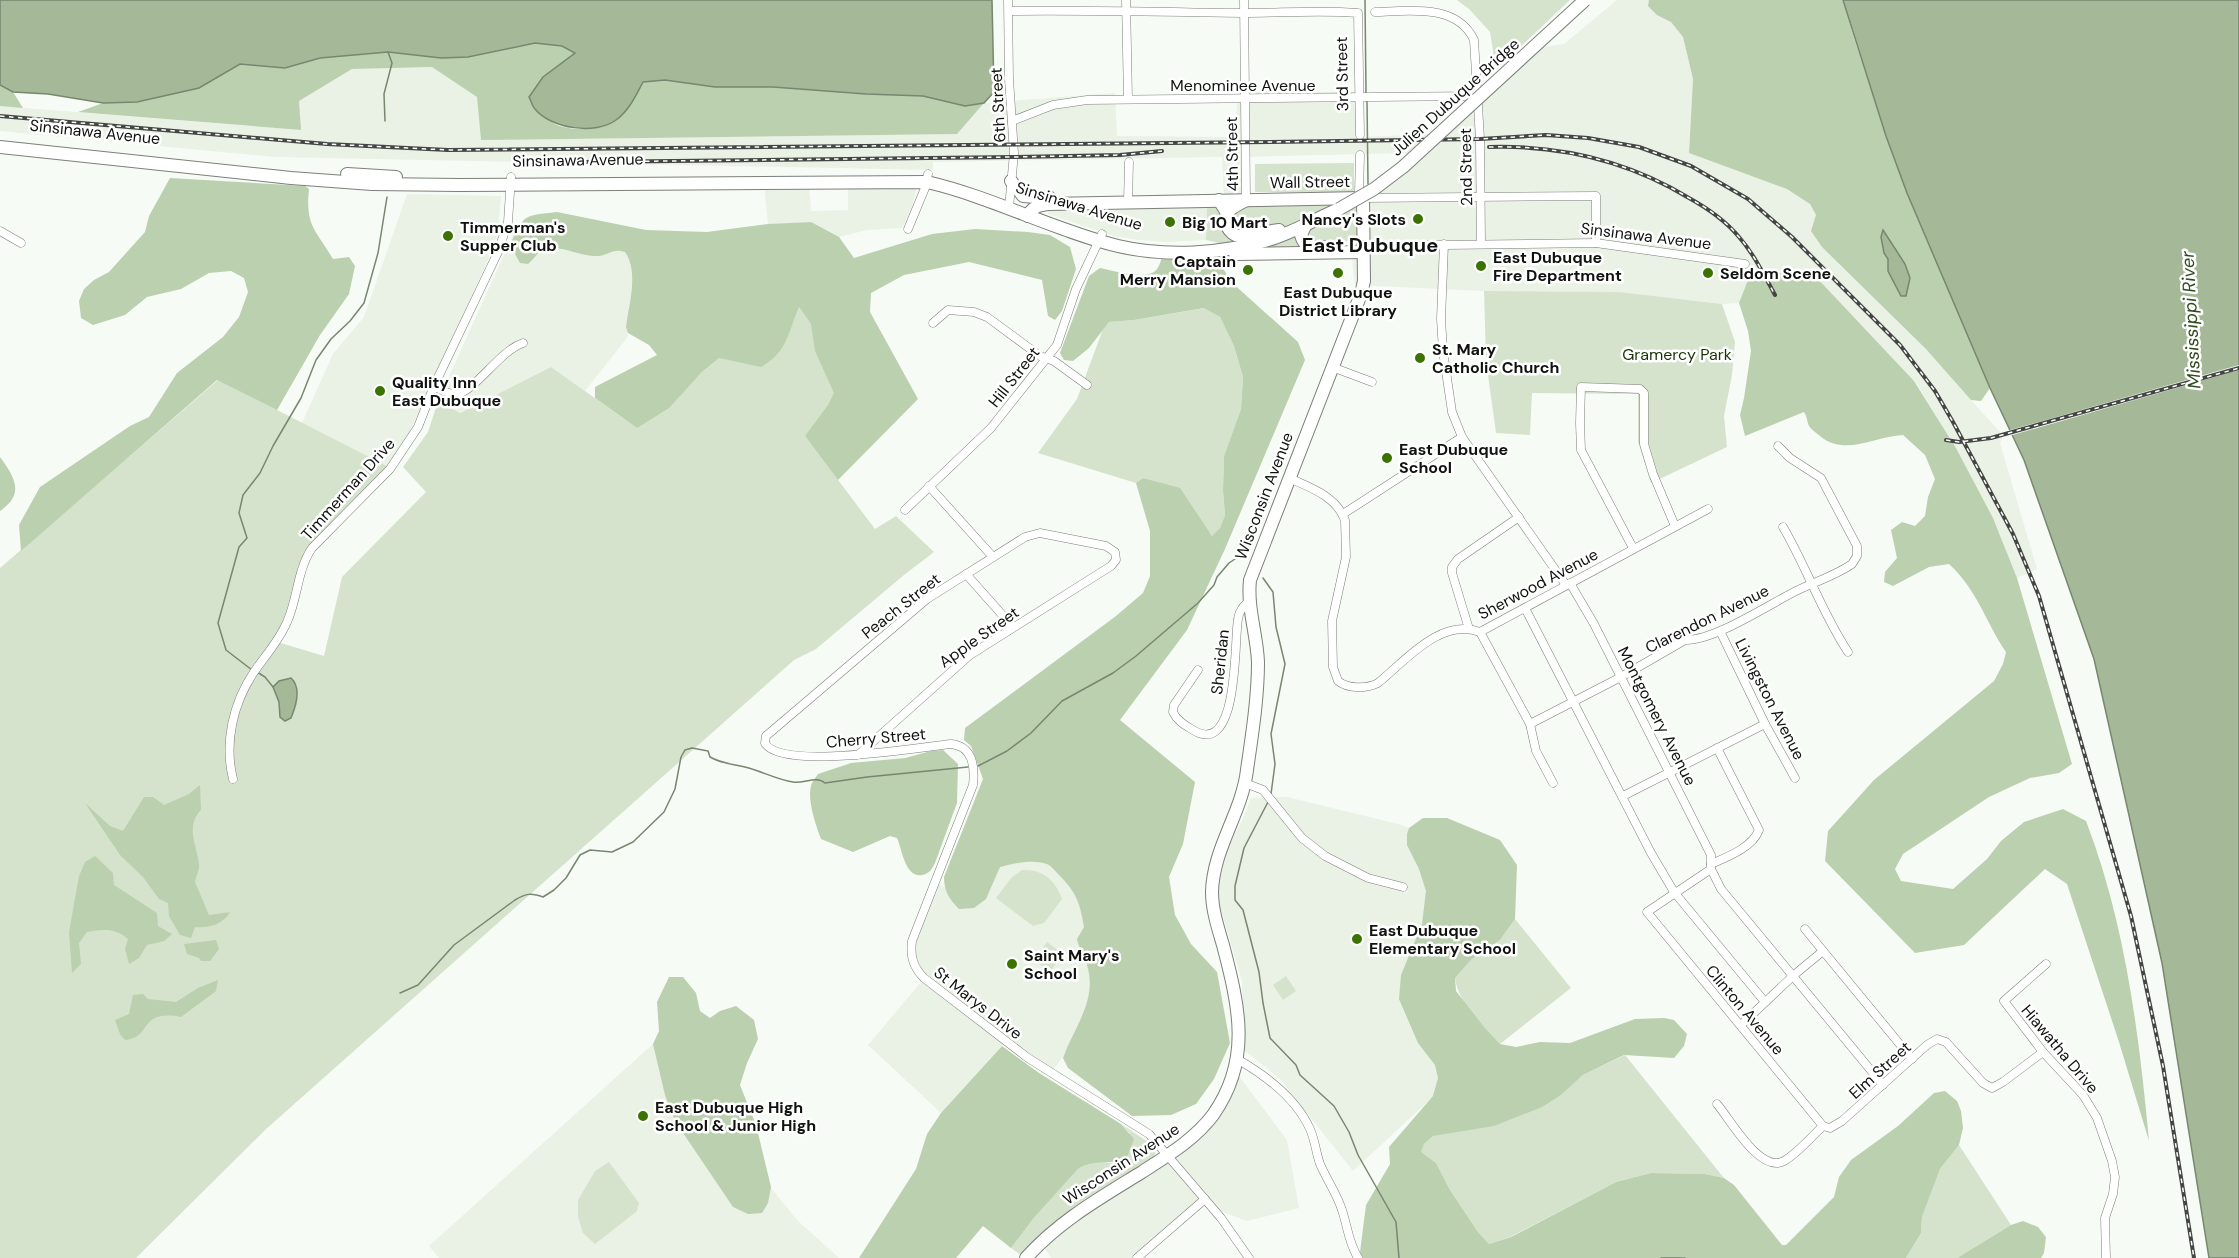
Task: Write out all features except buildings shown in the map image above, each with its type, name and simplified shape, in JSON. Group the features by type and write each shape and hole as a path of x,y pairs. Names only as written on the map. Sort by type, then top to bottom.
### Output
{"main road":[{"name":"Julien Dubuque Bridge","path":"1318,218 1340,209 1374,189 1403,167 1585,0"},
{"name":"Sinsinawa Avenue","path":"0,139 326,173 511,181"},
{"name":"Sinsinawa Avenue","path":"0,147 349,182 416,185 905,172 1135,249 1183,252 1243,247 1274,238 1305,226 1318,218"},
{"path":"1011,181 1019,194 1026,198 1064,198 1074,203"},
{"name":"Wall Street","path":"1029,213 1043,204 1363,198"},
{"path":"1363,198 1363,249"},
{"path":"1219,200 1227,213 1227,225 1235,236 1243,237 1279,230"},
{"path":"1227,213 1246,200"},
{"name":"Sinsinawa Avenue","path":"1100,237 1143,243 1236,242 1318,218"},
{"path":"1305,226 1301,235 1303,241 1310,247 1363,249"},
{"path":"1183,252 1226,254 1363,249"},
{"name":"Wisconsin Avenue","path":"1026,1258 1041,1241 1086,1206 1190,1139 1211,1117 1230,1083 1237,1059 1240,1031 1237,1002 1216,920 1212,893 1217,858 1240,802 1245,783 1257,673 1257,645 1250,600 1250,580 1363,287 1363,249"}],"street":[{"name":"6th Street","path":"1008,0 1014,157 1009,205"},
{"path":"1126,0 1128,99"},
{"name":"4th Street","path":"1244,0 1246,200"},
{"path":"1009,11 1126,10 1244,13"},
{"name":"3rd Street","path":"1244,13 1330,10 1358,13 1360,135"},
{"name":"2nd Street","path":"1375,12 1435,12 1461,23 1471,33 1474,40 1480,140 1481,244"},
{"name":"Menominee Avenue","path":"1012,121 1059,103 1128,99 1477,96"},
{"path":"1360,155 1359,193 1363,198"},
{"path":"1128,201 1129,162"},
{"path":"908,229 927,178"},
{"name":"Timmerman Drive","path":"233,779 231,740 239,698 254,672 283,632 306,556 376,484 402,454 418,427 434,386 498,252 508,222 511,181"},
{"name":"Wall Street","path":"1363,198 1596,196 1596,243"},
{"path":"0,231 21,243"},
{"name":"Hill Street","path":"905,510 991,428 1060,340 1076,289 1100,237"},
{"name":"Sinsinawa Avenue","path":"1363,249 1444,244 1596,243 1745,264"},
{"name":"Montgomery Avenue","path":"1444,244 1443,351 1452,412 1462,437 1568,584 1594,624 1709,848 1711,866 1721,889 1883,1085"},
{"path":"933,322 948,310 981,314 1040,356 1046,357 1087,385"},
{"path":"434,386 448,393 465,391 509,349 523,343"},
{"path":"1332,367 1371,382"},
{"path":"1633,548 1581,450 1581,387 1640,389 1644,393 1644,444 1653,474 1675,526"},
{"path":"1290,478 1326,495 1343,514 1462,437"},
{"name":"Clarendon Avenue","path":"1530,724 1621,677 1685,640 1694,640 1720,631 1852,564 1858,551 1856,543 1821,478 1790,458 1778,446"},
{"path":"929,486 993,557"},
{"name":"Sherwood Avenue","path":"1343,514 1346,523 1347,548 1332,621 1333,667 1338,681 1350,687 1374,686 1435,637 1469,629 1480,632 1708,509"},
{"path":"1469,629 1452,567 1458,559 1519,517"},
{"path":"1783,527 1827,617 1848,652"},
{"name":"Peach Street","path":"766,745 766,736 927,599 1025,537 1035,533 1106,546 1113,550"},
{"name":"Apple Street","path":"858,755 964,660 1111,566 1116,557 1113,550"},
{"path":"966,574 1013,627"},
{"name":"Sheridan","path":"1198,670 1174,705 1173,711 1176,717 1198,733 1211,733 1219,728 1228,709 1235,678 1238,620 1241,609 1250,600"},
{"path":"1525,608 1651,853 1674,892 1766,1002"},
{"name":"Livingston Avenue","path":"1720,631 1765,724 1795,778"},
{"path":"1480,632 1530,724 1536,751 1553,783"},
{"path":"1623,796 1765,724"},
{"name":"Cherry Street","path":"766,745 773,752 796,756 858,755 957,744 962,745 970,754 973,771"},
{"path":"1674,892 1711,866 1733,855 1756,837 1759,830 1717,748"},
{"name":"St Marys Drive","path":"973,771 970,794 912,941 913,964 924,978 1028,1058 1149,1134 1221,1218 1249,1258"},
{"path":"1245,783 1263,790 1302,838 1325,856 1368,878 1402,887"},
{"name":"Clinton Avenue","path":"1674,892 1647,912 1823,1126"},
{"path":"1805,929 1912,1059"},
{"path":"1741,1025 1823,951"},
{"name":"Hiawatha Drive","path":"2046,964 2004,1001 2043,1052 2075,1085 2090,1106 2112,1161 2115,1185 2105,1218 2106,1258"},
{"name":"Elm Street","path":"1717,1104 1752,1151 1778,1163 1789,1157 1823,1126 1830,1128 1842,1121 1932,1041 1937,1039 1946,1042 1983,1083 1992,1088 2003,1083 2043,1052"},
{"path":"1237,1059 1257,1070 1271,1082 1305,1119 1319,1162 1343,1213 1348,1238 1358,1258"},
{"path":"1137,1258 1205,1199"}],"shaded area":[{"path":"1617,0 1653,0 1683,37 1693,79 1689,153 1787,189 1810,204 1816,215 1932,348 1971,400 2001,433 2000,443 2037,569 2017,578 1993,518 1956,448 1915,381 1753,270 1739,303 1722,304 1620,292 1484,291 1355,285 1350,241 1361,240 1363,202 1542,47 1564,44"},
{"path":"1649,0 1843,0 1907,193 1990,388 1981,401 1971,400 1926,349 1822,247 1811,231 1816,215 1810,204 1787,189 1689,153 1693,79 1683,37 1671,22 1657,15 1648,6"},
{"path":"535,43 562,46 576,53 535,109 553,123 568,128 585,129 610,124 621,116 643,82 665,80 715,87 773,87 923,96 965,106 984,103 957,134 481,140 477,97 432,67 352,69 299,101 301,130 78,112 103,103 137,102 199,88 240,64 285,68 320,58 388,52 441,58 468,57"},
{"path":"432,67 477,97 481,140 957,134 984,103 1115,93 1117,136 1235,137 1238,92 1363,92 1364,137 1429,134 1408,153 1244,157 1245,196 1224,196 1222,157 933,162 933,170 275,157 0,131 0,106 300,130 299,101 352,69"},
{"path":"0,85 13,92 23,108 0,106"},
{"path":"170,178 305,186 309,189 310,220 317,234 333,259 349,257 355,266 349,294 320,335 277,410 217,380 21,551 19,525 40,487 130,426 149,417 177,373 223,337 239,317 248,292 244,278 231,271 209,273 181,289 147,297 125,315 93,325 81,318 79,301 84,289 94,280 109,272 145,232 149,216"},
{"path":"764,184 809,184 811,211 848,210 848,185 917,185 912,207 902,228 867,230 839,237 812,238 811,222 768,224"},
{"path":"407,194 501,196 498,232 490,255 406,440 389,467 302,423 333,354 364,317"},
{"path":"1075,197 1207,197 1206,240 1167,242 1138,240 1114,236 1048,214 1048,209 1072,207"},
{"path":"557,212 646,230 707,232 768,224 811,222 839,237 854,258 932,234 975,229 1028,232 1050,235 1070,247 1076,269 1062,311 1055,320 1048,316 1042,280 969,262 904,275 871,293 870,312 918,399 838,480 805,436 834,393 815,351 811,324 799,307 786,341 770,361 761,367 719,358 701,373 669,408 637,428 595,398 595,387 657,355 649,345 628,333 626,327 632,278 625,252 614,251 592,256 552,248 541,251 528,264 520,263 510,245 522,222 538,214"},
{"path":"540,222 646,230 627,338 585,391 551,367 459,413 438,401 516,228"},
{"path":"1163,255 1218,257 1229,280 1298,342 1305,360 1225,549 1187,630 1120,720 1195,782 1183,844 1169,877 1175,915 1191,944 1217,972 1230,1043 1214,1079 1196,1104 1171,1115 1132,1116 1068,1068 1063,1058 1087,1002 1090,978 1077,939 1084,927 1079,904 1069,886 1047,864 1029,862 1012,864 1000,867 986,899 974,908 959,909 948,894 944,877 983,779 971,746 964,740 965,728 1116,616 1143,593 1150,576 1150,531 1136,483 1143,478 1180,488 1212,536 1220,528 1225,515 1224,456 1241,409 1243,377 1234,346 1220,317 1204,308 1109,322 1089,348 1073,361 1064,360 1060,353 1089,276 1100,268 1139,275 1153,273 1159,266"},
{"path":"1752,270 1815,276 1914,381 1956,448 1993,518 2017,578 2072,764 2059,773 2030,778 1989,797 1903,854 1895,869 1901,881 1953,889 1987,859 2001,841 2024,822 2063,809 2086,821 2111,898 2128,978 2149,1141 2067,884 2045,869 1964,945 1915,953 1825,861 1828,831 1874,780 1994,681 2003,664 2006,652 1967,585 1949,564 1929,567 1893,586 1884,582 1885,572 1897,558 1891,530 1902,522 1915,526 1925,516 1928,497 1935,479 1925,455 1903,435 1860,444 1840,445 1830,442 1812,430 1804,412 1745,436 1740,415 1751,351 1748,331 1739,303"},
{"path":"0,457 13,479 15,492 8,505 0,511"},
{"path":"943,750 958,764 957,803 935,863 928,872 916,875 908,868 897,838 890,836 853,852 821,839 810,798 811,786 818,774 851,763 905,758"},
{"path":"200,785 201,810 196,816 193,829 199,866 195,882 209,915 230,912 215,925 195,927 191,938 180,935 169,916 168,903 159,899 143,877 120,855 85,803 110,826 123,831 144,797 153,797 164,805 189,794"},
{"path":"1287,797 1398,824 1454,842 1451,1080 1353,1171 1280,1079 1244,1050 1242,981 1217,896 1224,854 1242,821 1251,798"},
{"path":"1423,818 1447,818 1500,840 1517,865 1515,919 1500,940 1472,959 1455,978 1456,991 1500,1044 1516,1047 1540,1042 1570,1043 1635,1019 1674,1020 1687,1034 1684,1046 1674,1058 1624,1055 1583,1075 1561,1095 1542,1107 1494,1126 1433,1136 1424,1144 1421,1152 1436,1163 1450,1190 1478,1232 1489,1244 1511,1237 1616,1182 1651,1173 1705,1174 1724,1178 1734,1185 1782,1245 1786,1245 1834,1197 1839,1177 1851,1160 1898,1126 1934,1093 1945,1091 1957,1101 1963,1128 1959,1145 1940,1169 1922,1217 1921,1233 1906,1258 1363,1258 1360,1252 1366,1205 1390,1164 1389,1147 1433,1096 1438,1078 1435,1065 1418,1043 1399,999 1401,975 1422,924 1426,891 1419,869 1407,845 1407,834 1409,828"},
{"name":"Saint Mary's School","path":"1037,853 1103,920 1109,997 1053,1070 1009,1038 941,1113 868,1045 927,975 920,969 914,948 938,884 969,901 993,856"},
{"path":"95,856 113,873 114,885 157,913 158,926 172,934 164,941 147,945 139,958 129,964 125,949 128,939 123,935 109,930 87,932 79,943 81,964 72,973 69,932 79,876 85,862"},
{"path":"216,940 219,949 210,961 201,961 187,954 184,944"},
{"path":"669,977 683,977 696,993 700,1011 710,1018 720,1011 736,1006 754,1020 758,1039 740,1085 756,1125 771,1187 768,1203 762,1213 748,1214 733,1207 675,1121 665,1095 653,1044 659,1031 657,1002"},
{"path":"218,980 216,991 181,1017 167,1016 151,1020 134,1038 125,1040 120,1034 115,1020 129,1014 133,995 143,994 148,999 176,1002 198,988"},
{"name":"East Dubuque High School & Junior High","path":"653,1044 798,1221 839,1258 439,1258 429,1246"},
{"path":"1002,1046 1039,1073 1121,1124 1134,1139 1127,1157 1115,1162 1090,1164 1078,1169 1033,1219 1011,1248 983,1226 956,1258 859,1258 916,1169 927,1134 941,1113"},
{"path":"1239,1076 1287,1140 1299,1208 1247,1221 1204,1205 1143,1258 1051,1258 1044,1247 1064,1229 1194,1144 1225,1107"},
{"path":"2023,1221 2038,1227 2046,1237 2041,1258 1957,1258 2011,1225"}],"green space":[{"path":"1457,0 1570,0 1496,70 1490,32 1469,9"},
{"path":"1354,163 1354,192 1255,192 1255,164"},
{"path":"1363,200 1361,240 1249,250 1206,240 1207,201"},
{"name":"Gramercy Park","path":"1484,291 1620,292 1722,304 1735,342 1732,375 1724,416 1727,447 1651,483 1638,442 1638,394 1532,393 1530,435 1496,433 1486,361"},
{"path":"791,296 860,391 805,436 875,529 896,516 934,552 816,649 794,660 265,1130 136,1258 0,1258 0,568 218,380 389,467 305,553 298,566 290,606 274,641 324,656 342,577 426,492 403,467 428,432 438,401 460,413 551,367 637,428"},
{"path":"1205,308 1220,317 1234,346 1243,377 1241,409 1224,456 1225,515 1220,528 1213,537 1158,483 1143,478 1136,483 1038,453 1077,399 1103,329 1109,322"},
{"path":"1022,870 1036,871 1047,877 1056,886 1062,899 1044,923 1033,926 996,898 1012,877"},
{"path":"1515,919 1571,988 1500,1044 1466,1005 1455,978 1472,959 1500,940"},
{"path":"1047,942 1063,954 1050,972 1037,962 1045,952 1042,949"},
{"path":"1286,976 1296,991 1283,1000 1273,985"},
{"path":"1625,1055 1724,1178 1705,1174 1651,1173 1616,1182 1510,1237 1489,1244 1478,1232 1450,1190 1436,1163 1420,1152 1424,1144 1433,1136 1456,1131 1561,1095 1583,1075"},
{"path":"1121,1124 1154,1146 1156,1151 1153,1158 1067,1214 1021,1255 1011,1248 1033,1219 1078,1169 1086,1163 1114,1163 1130,1133"},
{"path":"1959,1145 2011,1225 1957,1258 1906,1258 1921,1233 1922,1217 1940,1169"},
{"path":"609,1162 639,1203 637,1211 595,1244 583,1233 578,1217 578,1200 595,1171"}],"water":[{"path":"0,0 992,0 994,92 984,103 965,106 923,96 773,87 715,87 665,80 643,82 625,112 607,125 574,128 542,116 534,108 529,97 543,77 575,53 562,46 535,43 468,57 441,58 388,52 320,58 285,68 240,64 199,88 137,102 103,103 48,94 13,92 0,85"},
{"name":"Mississippi River","path":"1843,0 2239,0 2239,1258 2209,1258 2162,963 2094,659 2024,460 1990,388 1907,193 1886,136"},
{"path":"1883,230 1905,264 1910,278 1906,296 1901,296 1888,271 1888,259 1884,253 1881,237"},
{"path":"291,678 296,687 297,697 291,718 285,721 280,717 279,702 273,687 279,681"}],"pier":[{"path":"2239,365 2239,370 2009,436 2007,431"}],"waterway":[{"path":"1365,0 1366,93"},
{"path":"385,121 384,94 392,63 388,52"},
{"path":"1367,101 1368,184"},
{"path":"252,670 226,650 218,623 239,547 247,538 239,513 243,495 260,473 301,398 316,360 331,339 350,321 364,303 378,253 387,197"},
{"path":"978,766 1007,751 1031,733 1062,701 1113,673 1136,656 1198,603 1229,563 1238,557 1247,555"},
{"path":"1263,578 1273,592 1276,627 1285,664 1271,734 1275,764 1271,794"},
{"path":"257,672 265,677 273,687"},
{"path":"400,993 418,985 454,945 515,900 529,894 543,897 554,890 566,878 580,855 590,850 612,852 633,842 664,812 675,789 681,757 685,750 692,748 708,751 710,757 720,762 797,782 818,780 825,783 968,767"},
{"path":"1268,802 1244,848 1235,886 1235,900 1243,910 1259,972 1270,1038 1296,1065 1300,1075 1334,1106 1349,1132 1358,1155 1396,1222 1399,1258"},
{"path":"1661,1258 1685,1258"}],"railway":[{"path":"0,116 327,144 448,150 1271,142 1480,139 1546,135 1588,138 1639,147 1691,166 1748,199 1792,237 1900,345 1935,391 2013,534 2039,596 2131,916 2163,1066 2194,1258"},
{"path":"1489,147 1542,149 1593,158 1618,165 1666,185 1709,210 1734,231 1754,258 1775,295"},
{"path":"582,162 1120,155 1162,151"},
{"path":"1946,440 1959,442 1991,438 2239,368"}],"place":[{"name":"Nancy's Slots","path":"1418,219"},
{"name":"Big 10 Mart","path":"1170,222"},
{"name":"Timmerman's Supper Club","path":"448,236"},
{"name":"East Dubuque Fire Department","path":"1481,266"},
{"name":"Captain Merry Mansion","path":"1248,270"},
{"name":"East Dubuque District Library","path":"1338,273"},
{"name":"Seldom Scene","path":"1708,273"},
{"name":"St. Mary Catholic Church","path":"1420,358"},
{"name":"Quality Inn East Dubuque","path":"380,391"},
{"name":"East Dubuque School","path":"1387,458"},
{"name":"East Dubuque Elementary School","path":"1357,939"},
{"name":"Saint Mary's School","path":"1012,964"},
{"name":"East Dubuque High School & Junior High","path":"643,1116"}],"district":[{"name":"East Dubuque","path":"1370,245"}]}
